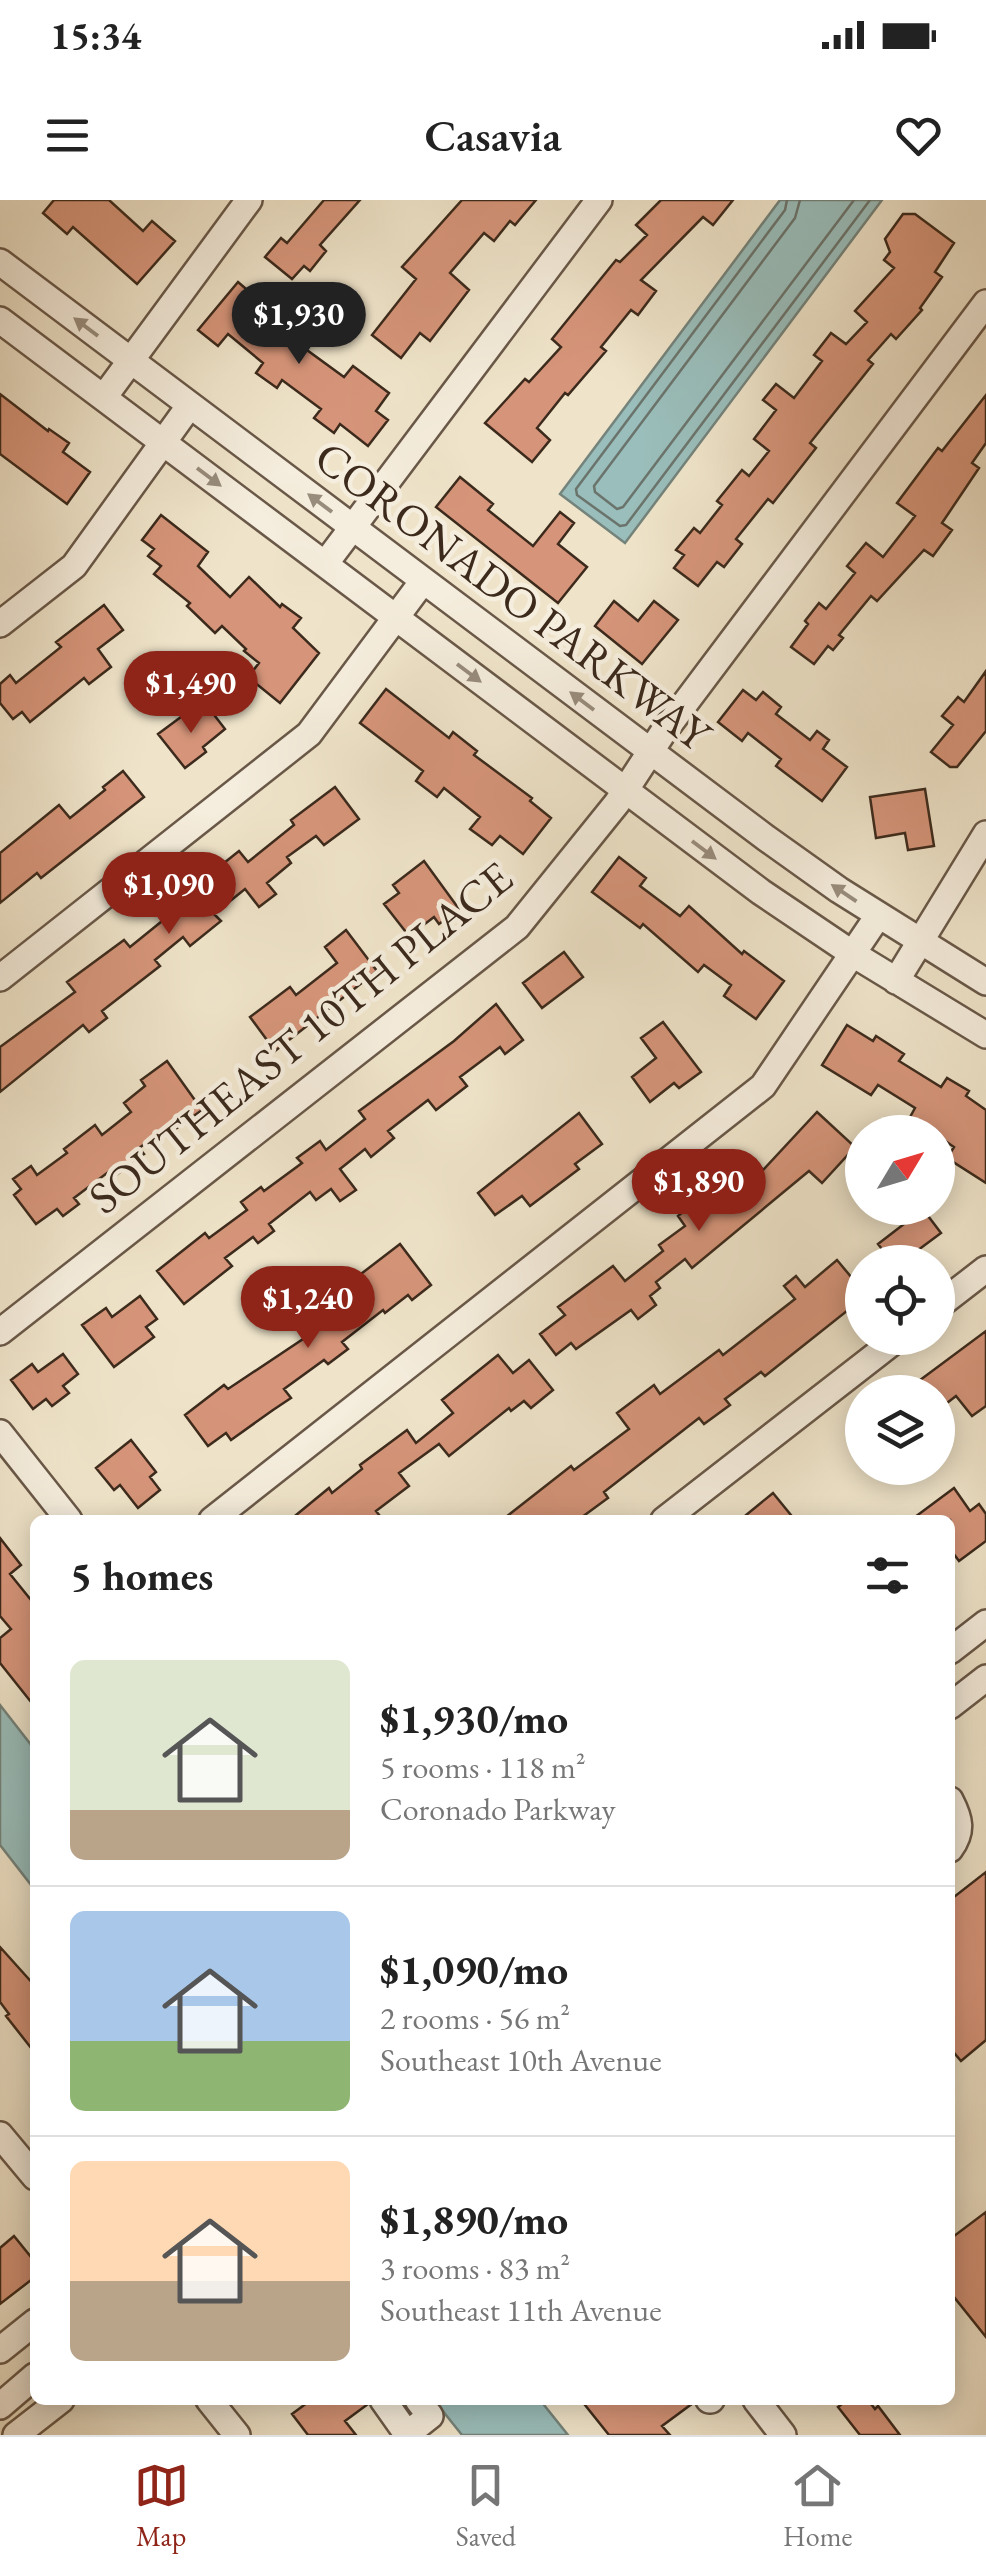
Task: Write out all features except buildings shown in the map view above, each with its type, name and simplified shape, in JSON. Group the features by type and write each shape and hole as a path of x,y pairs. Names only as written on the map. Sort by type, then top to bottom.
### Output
{"street":[{"path":"104,397 249,200"},
{"path":"324,564 599,200"},
{"name":"CORONADO PARKWAY","path":"0,262 651,752 878,916 986,982"},
{"name":"SOUTHEAST 10TH PLACE","path":"0,1332 517,928 626,791 651,752 986,303"},
{"name":"CORONADO PARKWAY","path":"0,320 761,892 986,1036"},
{"path":"0,624 74,566 190,405"},
{"path":"0,978 309,734 424,581"},
{"path":"896,981 986,834"},
{"path":"218,1515 744,1104 763,1086 878,916"},
{"path":"955,1293 986,1268"},
{"path":"670,1515 876,1355"},
{"path":"0,1433 65,1515"},
{"path":"955,1647 986,1623"},
{"path":"955,1702 986,1678"},
{"path":"955,1810 959,1836 955,1842"},
{"path":"0,2134 30,2172"},
{"path":"0,2350 30,2326"},
{"path":"0,2365 18,2390"},
{"path":"16,2435 55,2405"},
{"path":"213,2405 236,2435"},
{"path":"387,2405 407,2434 430,2416 422,2405"},
{"path":"760,2405 783,2435"}],"water":[{"path":"780,200 882,200 625,543 560,494"},
{"path":"0,1705 30,1744 30,1884 0,1845"},
{"path":"438,2405 544,2405 568,2435 462,2435"}]}
